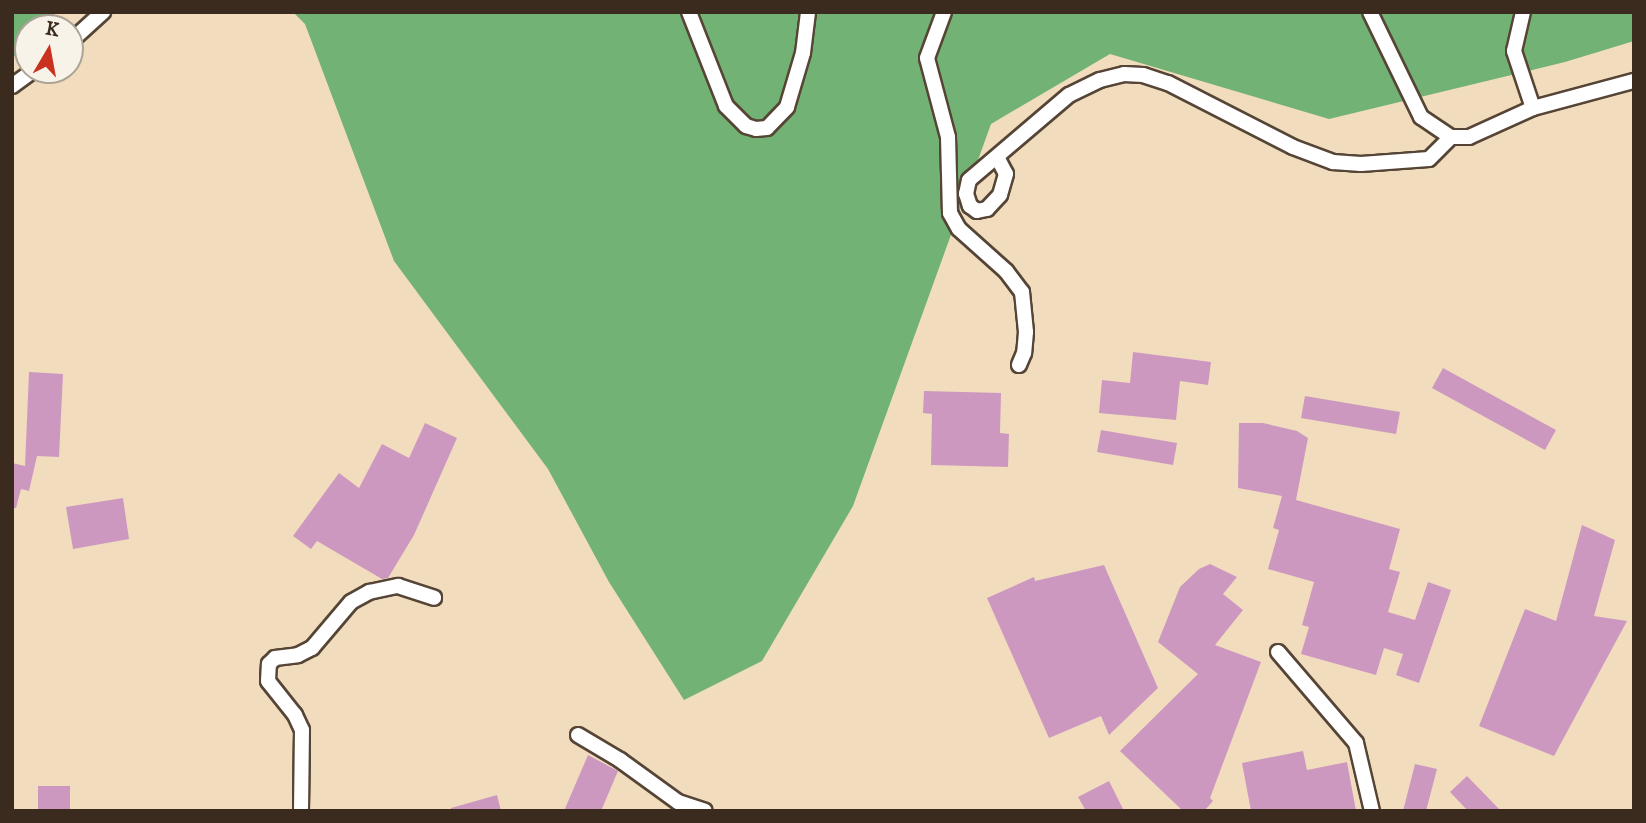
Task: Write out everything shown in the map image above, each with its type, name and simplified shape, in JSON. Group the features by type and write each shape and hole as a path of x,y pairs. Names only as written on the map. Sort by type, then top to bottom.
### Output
{"street":[{"path":"84,29 103,12"},
{"path":"689,12 726,106 746,126 756,129 767,128 787,107 803,53 808,12"},
{"path":"944,12 927,58 948,137 950,213 959,229 1006,271 1022,292 1026,332 1024,354 1019,365"},
{"path":"1370,12 1421,117 1451,137 1469,137 1533,108 1634,81"},
{"path":"1523,12 1514,51 1533,108"},
{"path":"997,157 1069,95 1100,80 1124,74 1143,75 1168,83 1293,147 1333,162 1361,164 1429,159 1451,137"},
{"path":"301,811 302,730 295,715 268,681 269,664 275,658 298,655 312,648 351,603 369,592 398,586 434,598"},
{"path":"1278,652 1356,743 1372,811"},
{"path":"578,735 620,760 678,802 705,811"}],"green space":[{"path":"12,12 56,12 14,14 12,58"},
{"path":"293,12 1634,12 1634,41 1565,62 1329,119 1110,54 991,124 853,506 762,661 684,700 609,582 548,469 394,261 305,24"}],"building":[{"path":"1133,352 1211,362 1208,385 1180,381 1176,420 1099,413 1102,380 1130,383"},
{"path":"1443,368 1556,430 1545,450 1432,388"},
{"path":"29,372 63,374 59,457 37,456 29,491 21,489 16,508 12,508 12,463 25,466"},
{"path":"924,391 1001,393 1000,433 1009,434 1008,467 931,465 932,414 923,413"},
{"path":"1305,396 1400,412 1396,434 1301,418"},
{"path":"425,423 457,438 414,535 388,578 382,579 317,541 311,549 293,536 339,473 359,488 382,444 409,458"},
{"path":"1239,423 1263,423 1297,431 1308,438 1296,500 1400,529 1389,569 1400,572 1388,612 1415,620 1428,582 1451,590 1419,683 1396,675 1403,654 1384,648 1376,675 1301,654 1309,627 1302,625 1314,582 1268,569 1279,530 1273,528 1282,496 1238,488"},
{"path":"1101,430 1177,443 1173,465 1097,452"},
{"path":"123,498 129,539 73,549 66,507"},
{"path":"1582,525 1615,540 1594,616 1627,621 1554,756 1479,726 1525,609 1556,621"},
{"path":"1210,564 1237,577 1223,594 1243,610 1215,645 1261,662 1210,798 1213,801 1204,811 1183,811 1120,751 1198,674 1158,642 1180,587 1199,569"},
{"path":"1104,565 1158,688 1109,735 1101,716 1049,738 987,598 1034,577 1035,581"},
{"path":"1303,751 1307,770 1347,762 1356,811 1251,811 1242,763"},
{"path":"588,755 618,771 601,811 564,811"},
{"path":"1415,764 1437,769 1426,811 1403,811"},
{"path":"1467,776 1501,811 1468,811 1450,792"},
{"path":"1109,781 1124,811 1086,811 1078,797"},
{"path":"38,786 70,786 70,811 38,811"},
{"path":"497,795 501,811 451,811 451,808"}]}
